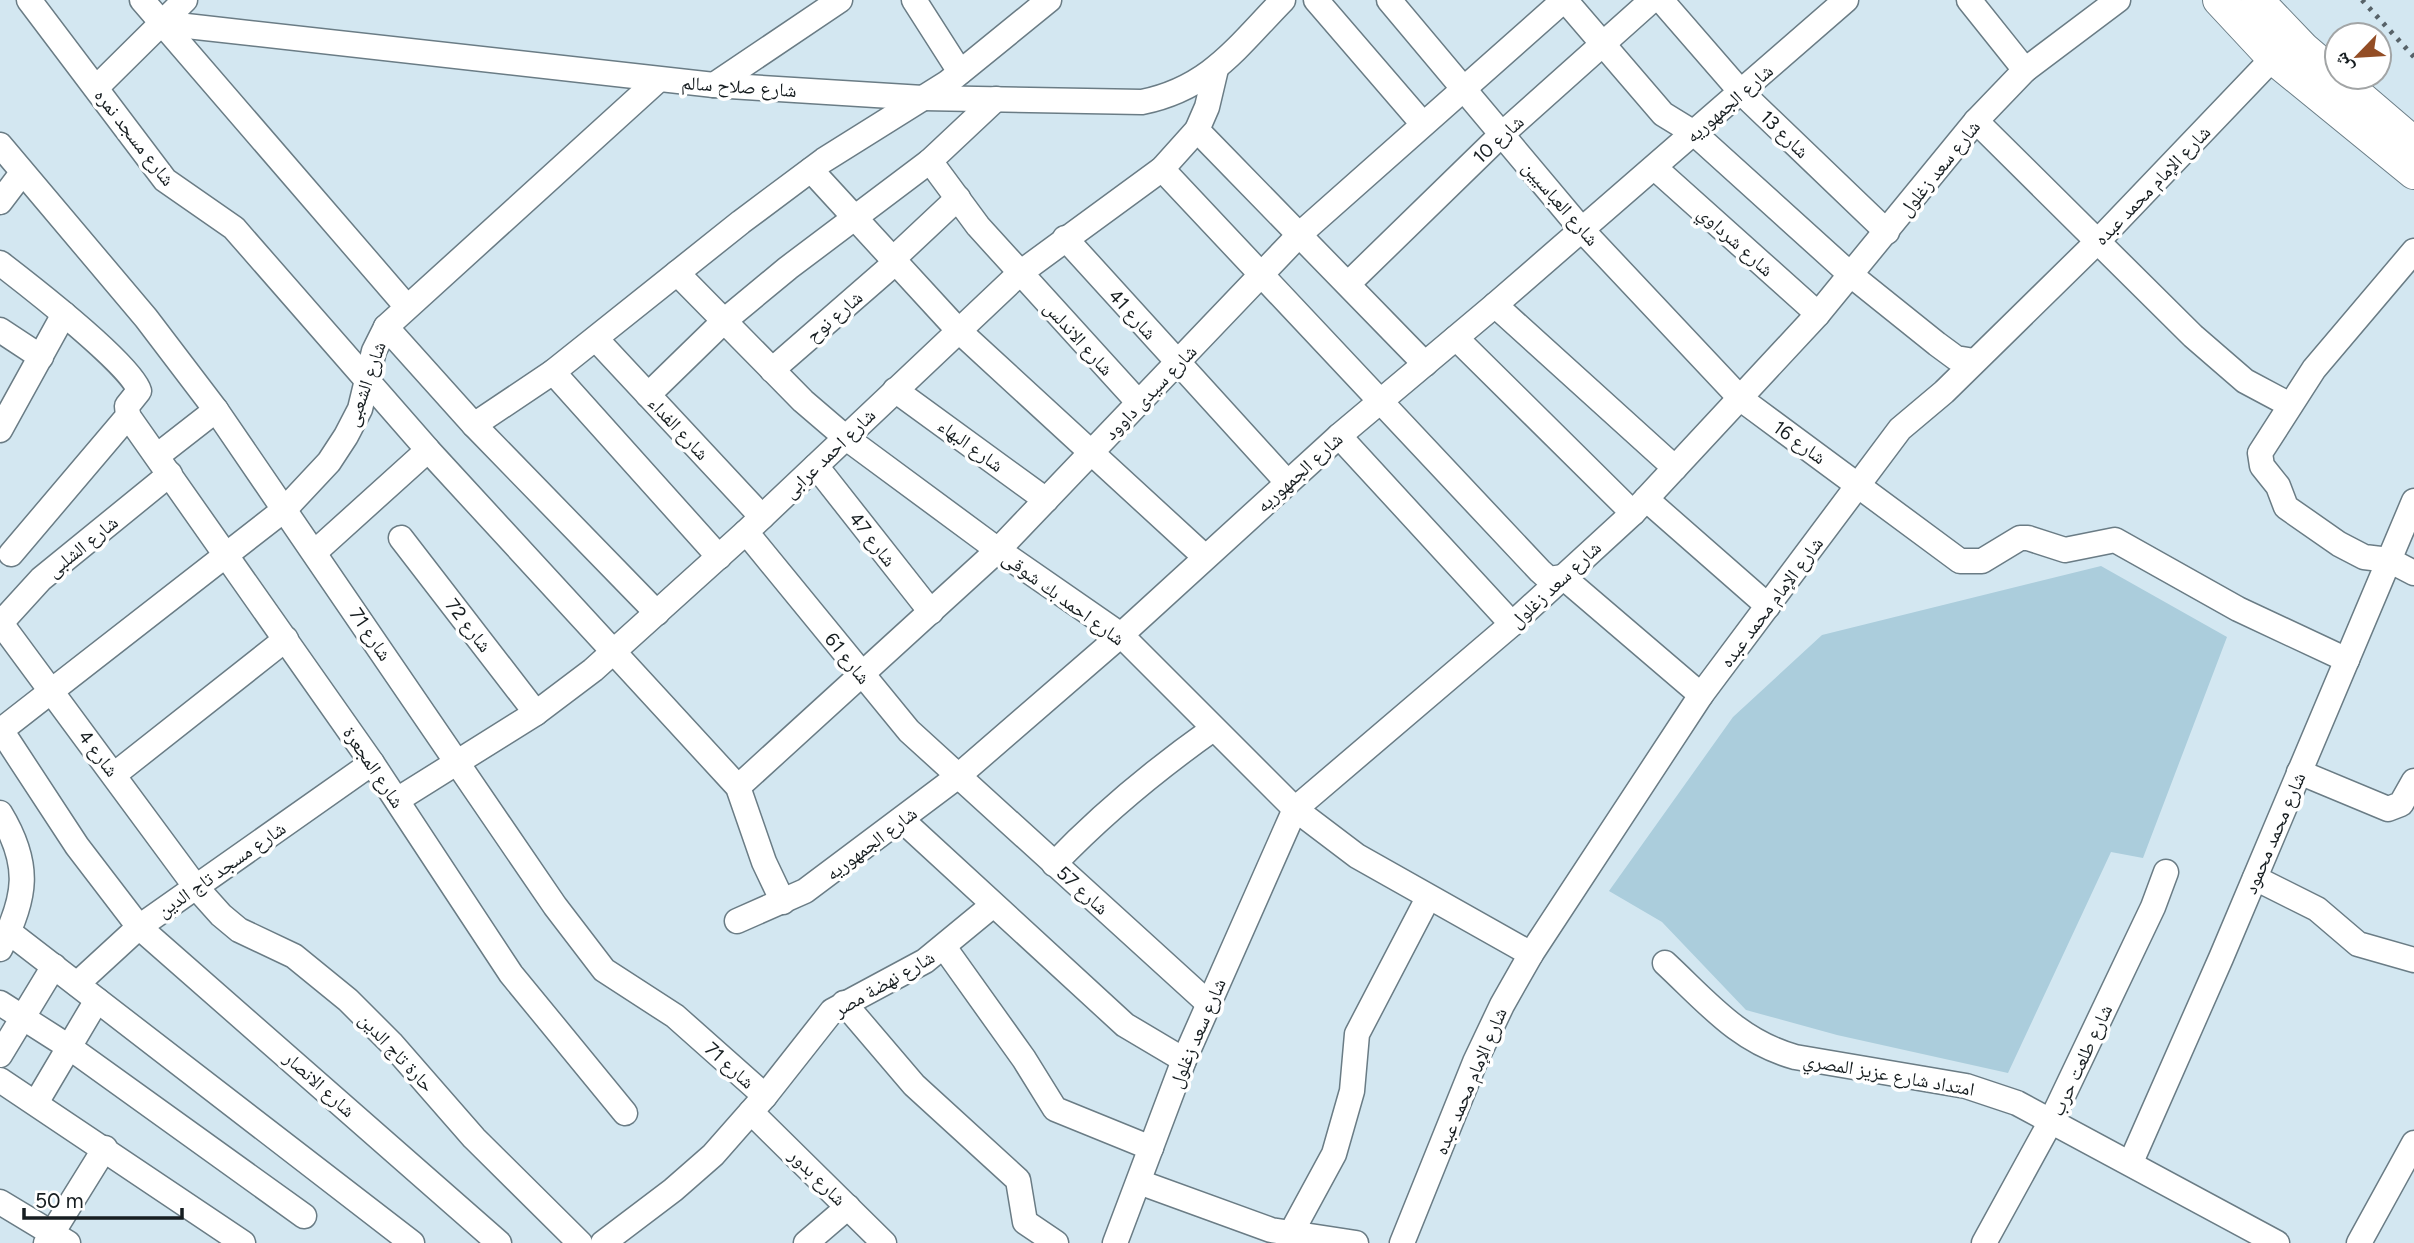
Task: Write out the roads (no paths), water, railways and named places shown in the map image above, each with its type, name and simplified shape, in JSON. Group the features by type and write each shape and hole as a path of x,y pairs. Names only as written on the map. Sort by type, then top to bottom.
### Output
{"main road":[{"path":"2219,0 2273,58 2414,173"},
{"path":"2258,0 2304,49 2414,143"}],"street":[{"name":"شارع مسجد نمره","path":"29,0 165,180 234,228 428,450 738,787"},
{"path":"142,0 407,307"},
{"path":"97,87 185,0"},
{"path":"714,85 840,0"},
{"path":"474,425 554,372 811,170 960,72 1049,0"},
{"name":"شارع صلاح سالم","path":"160,23 714,85 923,98 1142,102 1169,97 1194,86 1216,69 1283,0"},
{"path":"1316,0 1422,123"},
{"name":"شارع العباسيين","path":"1389,0 1582,230 1741,399"},
{"path":"1564,0 1663,114 1694,133 1851,275 1956,358 1974,361"},
{"name":"شارع سيدى داوود","path":"738,787 998,551 1300,234 1462,87 1564,0"},
{"name":"شارع 10","path":"1349,283 1502,134 1652,0"},
{"name":"شارع 13","path":"1661,0 1741,92 1887,232"},
{"name":"شارع الجمهوريه","path":"737,921 783,902 826,877 957,777 1121,635 1339,436 1495,305 1846,0"},
{"path":"1969,0 2025,70"},
{"name":"شارع سعد زغلول","path":"1115,1243 1184,1060 1295,809 1512,624 1640,506 1818,314 1976,121 2025,70 2118,0"},
{"path":"916,1 960,72"},
{"name":"شارع الإمام محمد عبده","path":"1402,1243 1475,1062 1531,954 1701,695 1900,429 2099,240 2273,58"},
{"name":"شارع احمد عرابى","path":"397,800 536,713 614,652 719,557 1020,273 1162,169 1196,130 1207,107 1216,69"},
{"name":"شارع الشعبى","path":"1,730 229,556 285,509 329,461 346,436 369,381 374,351 386,327 658,80"},
{"path":"648,395 724,321 930,161 996,99"},
{"path":"1976,121 2193,336 2245,381 2290,405"},
{"path":"1196,130 1349,283 1425,364"},
{"name":"شارع 71","path":"0,145 146,318 216,410 555,906 604,970 675,1016 758,1104"},
{"name":"شارع الاندلس","path":"930,161 978,226 1139,403"},
{"name":"شارع شرداوي","path":"1655,167 1818,314"},
{"path":"1162,169 1540,571 1549,579 1563,577 1701,695"},
{"path":"811,170 958,330 1205,557"},
{"path":"0,202 22,173"},
{"name":"شارع نوح","path":"772,370 895,260 958,198"},
{"name":"شارع 41","path":"1065,238 1287,482"},
{"path":"2414,251 2314,369 2260,453 2262,466 2277,486 2286,507 2339,544 2364,556 2389,561 2414,573"},
{"path":"0,263 64,314 136,383 139,391 127,406 128,416 6,549 41,579"},
{"name":"شارع احمد بك شوقى","path":"677,273 772,370 845,437 998,551 1121,635 1295,809 1357,856 1427,898 1531,954"},
{"path":"1495,305 1675,468"},
{"path":"0,430 7,401 41,357 64,314"},
{"path":"386,327 474,425 657,613"},
{"path":"0,330 41,357"},
{"path":"1456,338 1640,506 1768,606"},
{"name":"شارع الفداء","path":"596,339 648,395 754,524"},
{"path":"554,372 719,557"},
{"name":"شارع البهاء","path":"895,390 1046,500"},
{"name":"شارع 16","path":"1741,399 1960,561 1982,561 2020,538 2028,538 2064,550 2115,540 2238,609 2347,660"},
{"name":"شارع الشلبى","path":"0,623 41,579 164,465 216,410"},
{"name":"شارع المجعرة","path":"128,416 372,763 511,974 625,1113"},
{"path":"1339,436 1512,624"},
{"path":"315,552 428,450"},
{"name":"شارع 47","path":"816,466 931,612"},
{"name":"شارع محمد محمود","path":"2131,1163 2414,501"},
{"name":"شارع 61","path":"754,524 862,676 909,731 957,777"},
{"name":"شارع 72","path":"401,538 536,713"},
{"name":"شارع 4","path":"0,623 115,774 195,886"},
{"path":"115,774 286,639"},
{"path":"1054,864 1095,821 1147,775 1213,729"},
{"name":"شارع الانصار","path":"1,730 77,846 139,927 499,1243"},
{"name":"شارع مسجد تاج الدين","path":"77,984 139,927 372,763"},
{"path":"2299,772 2388,808 2401,804 2414,781"},
{"name":"شارع 57","path":"957,777 1208,1003"},
{"path":"738,787 764,862 783,902"},
{"path":"0,813 20,858 24,880 21,901 4,940 54,966 412,1243"},
{"path":"902,820 1125,1025 1184,1060"},
{"name":"شارع طلعت حرب","path":"1984,1243 2052,1121 2153,907 2166,872"},
{"path":"2255,878 2317,909 2358,944 2414,960"},
{"name":"حارة تاج الدين","path":"195,886 221,915 239,930 294,956 348,1000 391,1043 474,1138 580,1243"},
{"path":"1290,1236 1334,1154 1352,1091 1357,1034 1427,898"},
{"name":"شارع نهضة مصر","path":"603,1243 693,1173 758,1104 821,1021 844,1003 903,975 944,947 993,905"},
{"path":"944,947 1024,1059 1055,1108 1151,1148"},
{"name":"امتداد شارع عزيز المصري","path":"1665,963 1730,1024 1771,1051 1795,1058 1966,1086 2017,1103 2277,1243"},
{"path":"0,1055 54,966"},
{"path":"36,1103 97,1000"},
{"path":"0,1003 69,1048 304,1216"},
{"path":"844,1003 914,1085 977,1146 1015,1176 1022,1190 1025,1222 1056,1243"},
{"path":"0,1080 106,1148 243,1243"},
{"name":"شارع بدور","path":"758,1104 848,1207 884,1243"},
{"path":"2359,1243 2414,1143"},
{"path":"0,1202 55,1240 106,1148"},
{"path":"1139,1182 1290,1236 1333,1237 1356,1243"},
{"path":"806,1243 848,1207"}],"railway":[{"path":"2362,0 2414,57"}]}
